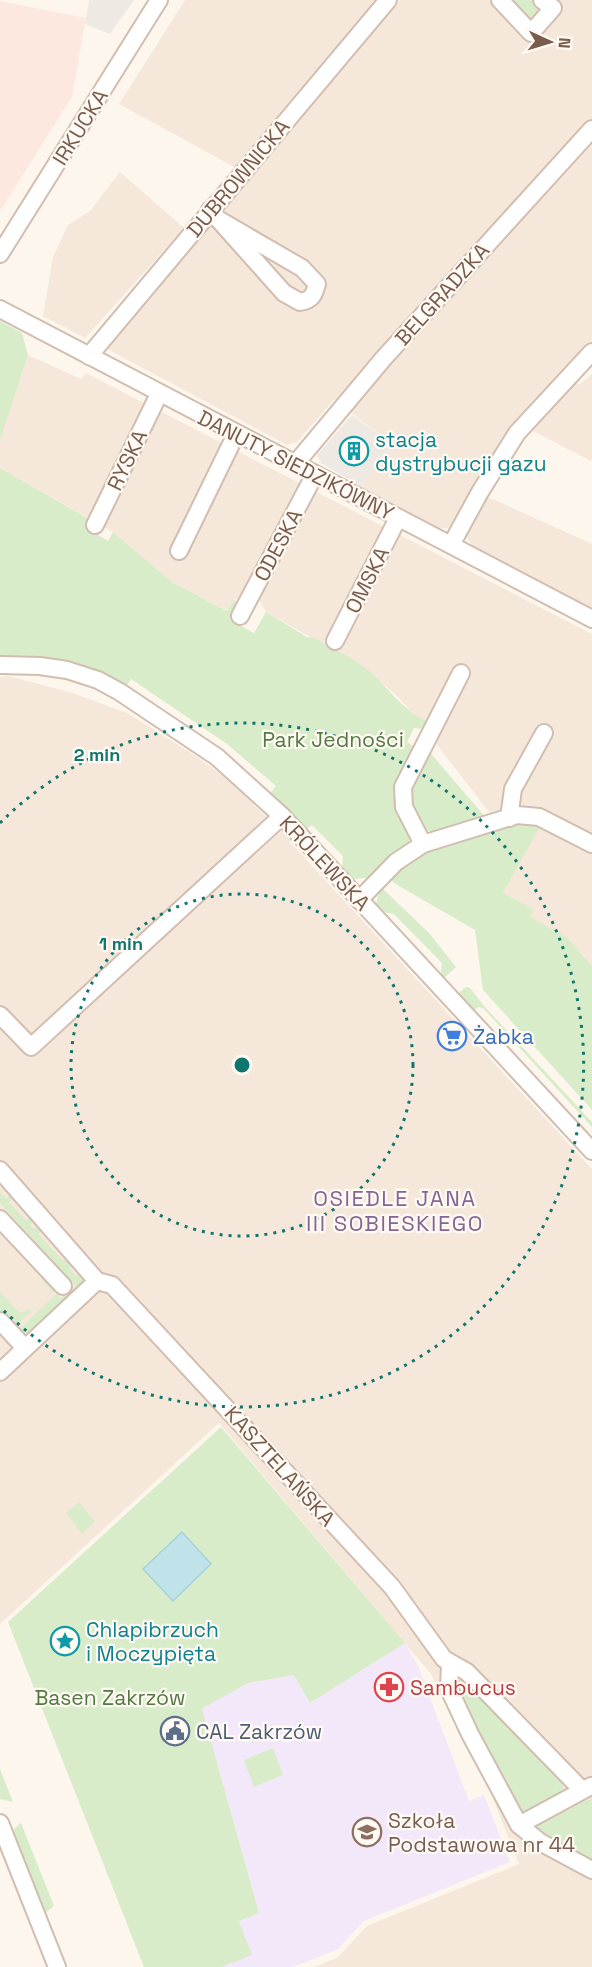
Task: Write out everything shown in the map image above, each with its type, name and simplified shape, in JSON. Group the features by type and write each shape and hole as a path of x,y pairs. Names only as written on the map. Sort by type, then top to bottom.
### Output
{"street":[{"name":"IRKUCKA","path":"0,254 159,0"},
{"name":"DUBROWNICKA","path":"88,356 215,216 388,0"},
{"path":"500,0 531,33 553,8 542,0"},
{"name":"BELGRADZKA","path":"296,463 391,351 592,129"},
{"path":"215,216 302,268 317,284 315,294 308,301 300,302 284,293 215,216"},
{"name":"DANUTY SIEDZIKÓWNY","path":"0,309 592,619"},
{"path":"451,545 480,492 517,433 592,352"},
{"name":"RYSKA","path":"95,525 159,394"},
{"path":"179,551 236,434"},
{"name":"ODESKA","path":"240,616 315,474"},
{"name":"OMSKA","path":"335,641 398,518"},
{"name":"KRÓLEWSKA","path":"0,665 40,666 67,670 98,680 120,692 217,757 282,816 592,1151"},
{"path":"423,844 404,807 403,787 461,673"},
{"path":"509,818 513,789 544,733"},
{"path":"359,900 396,862 423,844 523,814 539,817 592,844"},
{"path":"0,1015 31,1047 282,816"},
{"name":"KASZTELAŃSKA","path":"0,1170 98,1281 112,1285 392,1587 450,1664 466,1672 587,1788 519,1825"},
{"path":"0,1219 63,1286"},
{"path":"0,1372 98,1281"},
{"path":"0,1321 25,1348"},
{"path":"450,1664 449,1689 475,1744 519,1825 540,1842 592,1870"},
{"path":"0,1823 57,1967"}],"shaded area":[{"path":"89,0 134,0 110,34 85,24"},
{"path":"185,0 376,0 236,168 119,104"},
{"path":"400,0 592,0 592,341 513,427 489,462 454,524 448,528 440,528 360,486 394,445 334,400 297,442 287,445 107,349"},
{"path":"0,1 86,18 72,97 0,211"},
{"path":"120,172 184,228 85,338 43,316 53,257 68,225 90,211"},
{"path":"28,355 81,379 86,373 592,634 592,966 567,937 530,917 533,909 503,893 500,826 437,745 425,720 415,716 396,695 363,667 266,612 260,601 246,594 234,600 228,611 172,582 113,532 0,468 0,441"},
{"path":"592,374 591,461 533,431 575,382 579,385"},
{"path":"352,415 394,445 360,486 321,463 317,455"},
{"path":"486,496 592,544 592,608 472,545 467,538 468,531"},
{"path":"8,676 73,693 127,713 196,756 228,780 291,840 290,842 592,1169 592,1967 314,1967 337,1958 367,1926 519,1864 490,1791 431,1674 219,1423 0,1624 0,677"},
{"name":"Szkoła Podstawowa nr 44","path":"405,1643 418,1666 469,1801 484,1795 510,1862 364,1921 338,1949 294,1967 222,1967 251,1955 239,1921 259,1913 202,1709 248,1683 294,1675 310,1703"}],"green space":[{"path":"507,0 531,0 537,6 538,13 529,20"},
{"path":"0,321 22,333 28,355 0,441"},
{"name":"Park Jedności","path":"0,468 89,519 85,527 108,541 113,532 172,582 227,611 234,600 240,603 231,621 254,633 266,612 307,637 315,638 346,655 372,673 402,704 425,720 427,724 424,729 414,728 407,742 414,747 414,750 398,780 394,796 397,812 407,830 409,842 367,881 365,878 354,879 342,868 343,856 312,825 304,831 269,794 276,786 227,744 131,679 125,688 53,660 0,657"},
{"path":"427,749 486,818 433,832 424,830 407,798"},
{"path":"515,823 541,825 503,893 534,909 530,917 567,937 592,966 592,1110 483,990 475,930 394,883 390,878 422,852"},
{"path":"381,887 429,933 456,967 442,980 440,978 442,963 394,914 384,912 376,904 379,893 376,891"},
{"path":"466,987 470,988 592,1122 592,1127 483,1008 478,1007 472,1013 458,994"},
{"path":"0,1192 6,1199 14,1192 17,1195 9,1202 26,1221 34,1214 38,1218 30,1225 34,1229 41,1222 46,1227 38,1234 63,1261 71,1254 77,1261 69,1268 76,1276 84,1269 87,1278 77,1292 73,1292 25,1334 16,1332 60,1291 59,1300 76,1286 0,1203"},
{"path":"45,1275 58,1287 13,1328 0,1313 0,1292 20,1313 29,1309 31,1311 52,1292 41,1278"},
{"name":"Basen Zakrzów","path":"221,1427 405,1643 310,1703 294,1675 248,1683 202,1709 259,1913 239,1921 252,1955 222,1967 144,1967 8,1622"},
{"path":"79,1502 95,1522 82,1534 66,1513"},
{"path":"463,1677 562,1782 564,1792 527,1813 518,1812 456,1689 457,1680"},
{"path":"273,1748 283,1775 254,1787 244,1760"},
{"path":"0,1769 13,1802 0,1799"},
{"path":"592,1798 592,1863 541,1837 536,1826"},
{"path":"21,1823 54,1906 44,1914 13,1837 14,1829"}],"water":[{"path":"182,1532 211,1564 173,1601 143,1569"}],"place":[{"name":"stacja dystrybucji gazu","path":"354,451"},
{"name":"Żabka","path":"452,1036"},
{"name":"Chlapibrzuch i Moczypięta","path":"65,1641"},
{"name":"Sambucus","path":"389,1687"},
{"name":"CAL Zakrzów","path":"175,1731"},
{"name":"Szkoła Podstawowa nr 44","path":"367,1832"}],"district":[{"name":"OSIEDLE JANA III SOBIESKIEGO","path":"395,1210"}]}
